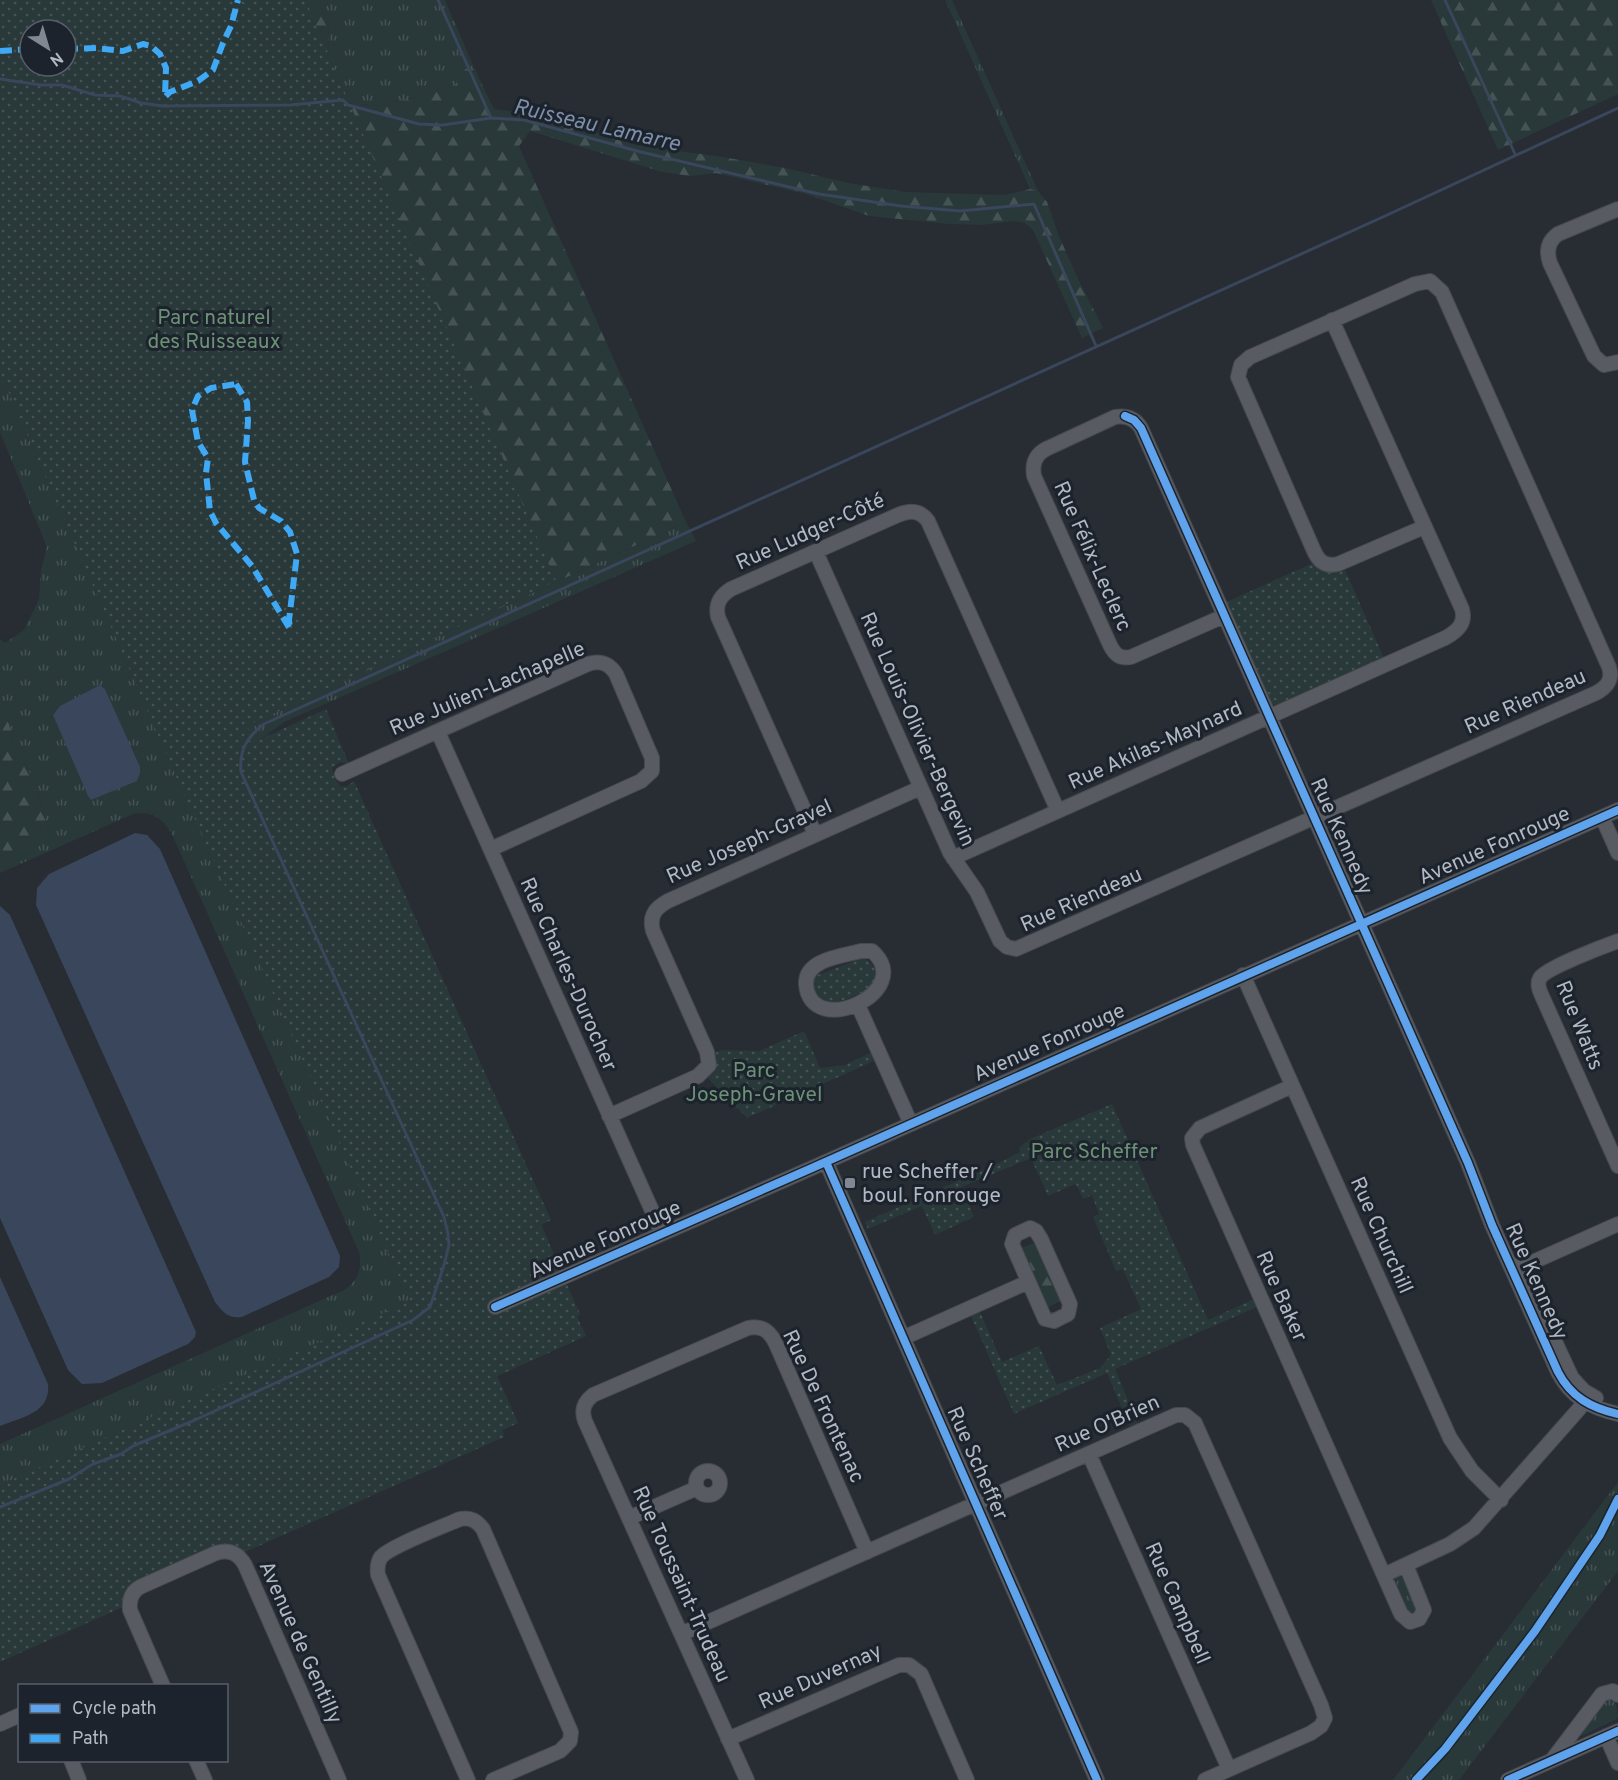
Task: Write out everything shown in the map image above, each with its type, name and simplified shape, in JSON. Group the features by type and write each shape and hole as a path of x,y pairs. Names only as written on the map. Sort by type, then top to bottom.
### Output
{"street":[{"path":"1618,209 1558,234 1551,242 1548,252 1550,263 1594,356 1604,364 1618,362"},
{"name":"Rue Riendeau","path":"1009,948 1019,948 1033,943 1596,693 1607,685 1611,676 1442,292 1434,283 1426,281 1332,320"},
{"path":"1332,320 1250,357 1241,365 1238,381 1314,551 1324,563 1333,566 1424,527"},
{"name":"Rue Akilas-Maynard","path":"953,858 1445,638 1460,628 1463,617 1462,609 1332,320"},
{"name":"Rue Kennedy","path":"1125,416 1134,420 1141,428 1468,1163 1499,1221 1517,1269 1569,1373 1586,1398 1598,1409 1618,1414"},
{"name":"Rue Félix-Leclerc","path":"1125,416 1111,419 1042,451 1033,467 1034,476 1110,645 1118,656 1131,657 1224,616"},
{"name":"Rue Ludger-Côté","path":"815,834 718,617 717,606 722,596 728,591 906,512 917,512 926,518 1058,811"},
{"name":"Rue Louis-Olivier-Bergevin","path":"816,552 953,858 977,892 1000,941 1009,948"},
{"name":"Rue Julien-Lachapelle","path":"342,774 593,663 604,663 616,674 652,758 654,765 650,774 641,781 491,849"},
{"name":"Rue Charles-Durocher","path":"438,732 662,1233"},
{"name":"Rue Joseph-Gravel","path":"609,1116 698,1076 709,1065 707,1052 653,931 651,919 655,911 668,901 920,788"},
{"name":"Avenue Fonrouge","path":"495,1307 1618,810"},
{"path":"1602,817 1618,853"},
{"name":"Rue Watts","path":"1618,940 1550,970 1540,977 1538,984 1618,1166"},
{"path":"861,951 872,951 882,965 882,981 874,992 858,1005 829,1009 817,1006 811,999 807,988 806,979 810,970 821,963 861,951"},
{"name":"Rue Churchill","path":"1243,975 1450,1438 1472,1471 1501,1500"},
{"path":"858,1005 911,1124"},
{"name":"Rue Baker","path":"1292,1086 1200,1128 1193,1135 1193,1145 1403,1618 1410,1622 1419,1620 1424,1610 1406,1565"},
{"name":"Rue Scheffer","path":"826,1162 1097,1780"},
{"path":"1517,1269 1618,1224"},
{"path":"1030,1228 1036,1231 1041,1239 1070,1304 1068,1314 1054,1321 1047,1321 1028,1282 1012,1240 1018,1233 1030,1228"},
{"path":"903,1338 1028,1282"},
{"name":"Rue De Frontenac","path":"584,1405 593,1395 748,1328 757,1327 765,1330 771,1334 776,1344 867,1552"},
{"path":"1384,1575 1458,1540 1474,1528 1501,1500 1586,1398"},
{"name":"Rue Kennedy","path":"1586,1398 1618,1404"},
{"name":"Rue Toussaint-Trudeau","path":"584,1405 585,1421 747,1780"},
{"name":"Rue O'Brien","path":"681,1634 1176,1415 1185,1415 1194,1420 1325,1718 1316,1730 1205,1780"},
{"name":"Rue Campbell","path":"1089,1454 1229,1770"},
{"path":"629,1518 697,1488"},
{"path":"468,1780 378,1575 377,1567 380,1559 390,1550 460,1519 468,1518 483,1529 571,1732 570,1741 560,1751 493,1780"},
{"name":"Avenue de Gentilly","path":"162,1684 130,1610 130,1600 134,1592 140,1587 216,1552 226,1551 237,1554 245,1565 339,1780"},
{"name":"Rue Duvernay","path":"728,1739 904,1664 913,1667 921,1674 967,1780"},
{"path":"1551,1761 1602,1694 1613,1691 1618,1695"},
{"path":"0,1724 18,1716"},
{"path":"1508,1780 1613,1738"},
{"path":"1613,1738 1618,1763"},
{"path":"1528,1780 1613,1738"},
{"path":"71,1762 79,1780"},
{"path":"196,1762 205,1780"}],"green space":[{"path":"0,0 305,0 556,581 247,726 254,742 326,709 349,764 340,762 332,768 336,781 341,787 348,786 354,781 551,1220 541,1225 580,1314 577,1317 586,1336 497,1376 518,1423 502,1430 504,1437 245,1552 233,1545 215,1546 137,1580 126,1591 123,1607 0,1662 0,1485 410,1301 176,776 0,372"},
{"name":"Parc naturel des Ruisseaux","path":"83,0 317,0 328,23 330,101 377,106 435,93 456,84 461,67 476,72 494,109 542,115 636,145 786,168 848,183 906,192 1005,195 1030,189 1038,191 1047,202 1079,281 1103,328 1082,338 1033,230 1025,223 1013,221 982,225 949,224 869,216 806,194 716,173 690,176 662,172 530,131 519,146 686,522 242,727 34,78 78,78 78,19"},
{"path":"317,0 445,0 476,72 462,67 456,84 435,93 377,106 330,101 328,23"},
{"path":"945,0 952,0 1038,191 1030,189"},
{"path":"1431,0 1618,0 1618,94 1498,150"},
{"path":"0,97 242,727 686,522 696,541 284,722 260,740 341,787 348,786 354,781 554,1255 537,1269 580,1314 577,1317 586,1336 497,1376 518,1423 502,1430 504,1437 0,1562 0,1444 346,1289 357,1277 360,1263 359,1252 171,832 163,822 150,814 133,814 0,873 0,857 50,833 32,777 13,742 4,700 0,695 0,639 5,643 24,630 39,599 41,570 47,547 0,432"},
{"path":"1313,563 1328,571 1345,570 1384,658 1276,705 1269,702 1224,603"},
{"path":"0,695 4,700 13,742 32,777 50,834 0,857"},
{"path":"860,959 866,959 874,968 876,977 865,991 844,1000 824,1003 814,994 811,980 815,976"},
{"name":"Parc Joseph-Gravel","path":"804,1031 820,1068 845,1065 872,1052 876,1060 747,1118 707,1077 714,1066 715,1053 721,1050 759,1051"},
{"name":"Parc Scheffer","path":"1112,1104 1208,1320 1254,1299 1257,1307 1115,1369 1138,1424 1130,1427 1107,1373 1014,1414 971,1316 980,1312 1002,1362 1039,1346 1057,1385 1100,1368 1111,1355 1100,1328 1141,1309 1123,1269 1116,1271 1093,1217 1099,1214 1092,1195 1083,1199 1076,1184 1048,1196 1031,1158 961,1187 974,1217 935,1235 922,1206 868,1229 865,1222 1003,1161 1020,1152 1019,1148 1030,1139"},
{"path":"1034,1243 1060,1301 1048,1307 1022,1248"},
{"path":"1618,1482 1618,1571 1459,1780 1393,1780"},
{"path":"1397,1576 1403,1579 1416,1607 1417,1610 1411,1614 1395,1580"},
{"path":"1610,1699 1616,1704 1618,1718 1582,1736 1580,1733 1603,1703"}],"water":[{"path":"100,685 105,689 140,767 140,773 137,781 91,800 53,715 60,706"},
{"path":"135,833 147,835 160,849 340,1256 339,1267 329,1277 242,1317 229,1316 215,1302 36,905 37,888 49,874"},
{"path":"0,906 10,915 196,1332 195,1337 188,1344 102,1383 82,1384 68,1370 0,1218"},
{"path":"0,1277 48,1384 48,1394 40,1408 0,1426"}],"waterway":[{"path":"438,0 491,118"},
{"path":"1445,0 1515,154"},
{"name":"Ruisseau Lamarre","path":"0,79 41,85 62,85 95,95 120,96 141,103 163,106 290,105 343,100 348,105 419,124 443,125 491,118 524,120 641,152 819,194 901,206 960,211 1034,204 1096,346"},
{"path":"0,1507 69,1479 93,1464 121,1454 133,1446 413,1320 430,1307 444,1265 449,1245 444,1217 241,772 241,757 245,745 258,729 264,724 1385,216 1618,108"}],"marked path":[{"path":"78,49 123,51 143,44 151,46 160,54 166,68 165,97 170,92 198,81 213,70 231,26 238,0"},
{"path":"0,51 18,50"},
{"path":"236,384 247,402 245,462 254,500 259,508 281,521 290,532 297,554 289,620 290,629 252,566 216,523 210,511 206,473 208,458 198,442 192,410 198,396 211,388 236,384"}],"cycle path":[{"path":"1125,416 1134,420 1141,428 1468,1163 1492,1225 1558,1372 1569,1388 1583,1400 1618,1414"},
{"path":"495,1307 1618,810"},
{"path":"826,1162 1097,1780"},
{"path":"1416,1780 1445,1749 1535,1631 1600,1535 1618,1499"},
{"path":"1508,1780 1618,1731"}],"place":[{"name":"rue Scheffer / boul. Fonrouge","path":"850,1183"}]}
